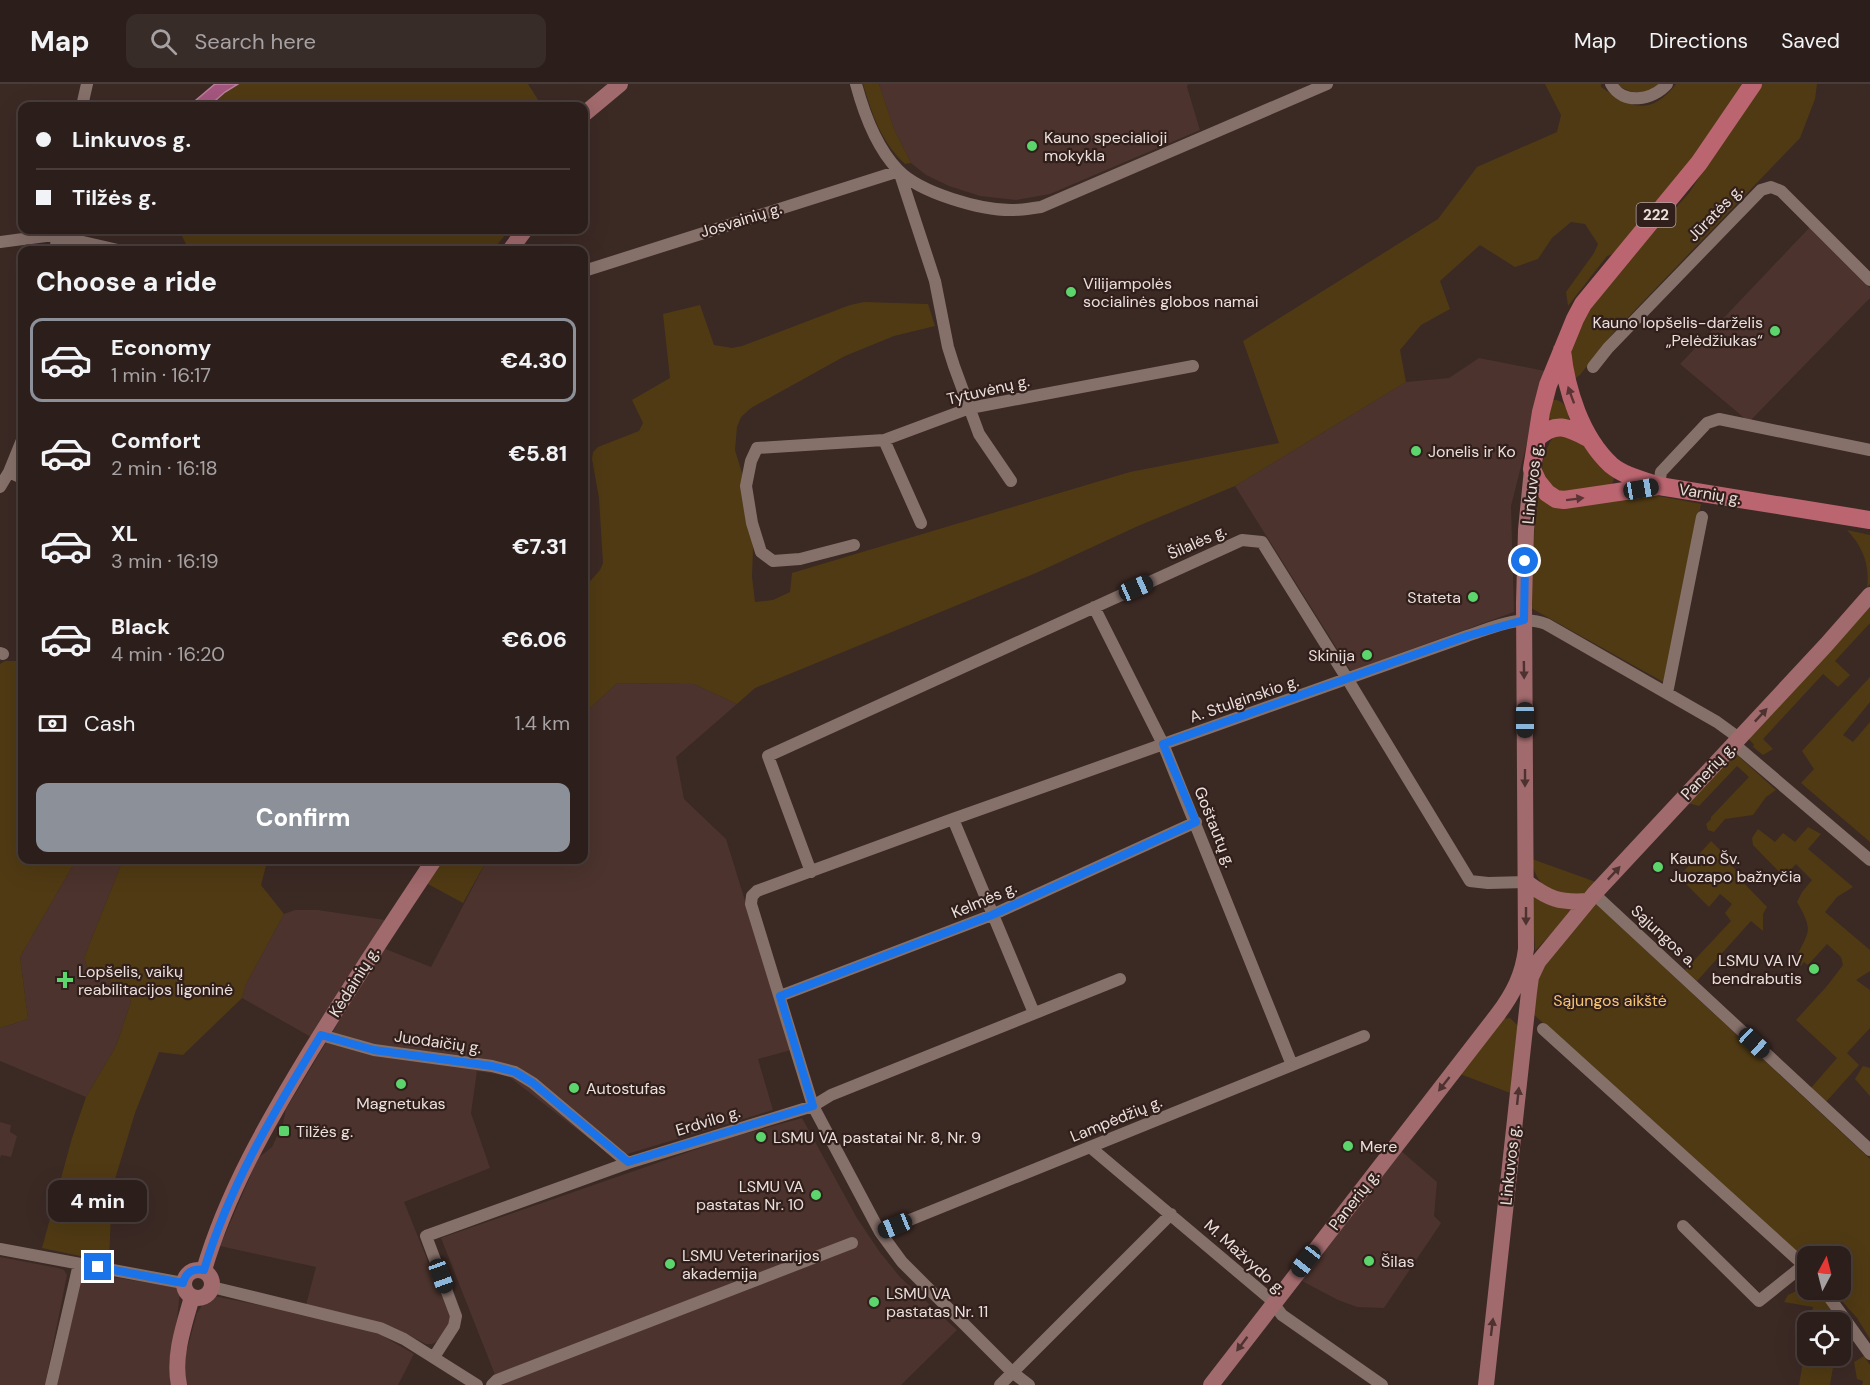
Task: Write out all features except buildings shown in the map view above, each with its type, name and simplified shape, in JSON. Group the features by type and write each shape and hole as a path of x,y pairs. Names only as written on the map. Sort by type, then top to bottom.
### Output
{"main road":[{"name":"Linkuvos g.","path":"1532,469 1548,385 1562,348 1583,304 1700,163 1753,84"},
{"name":"Varnių g.","path":"1562,348 1563,366 1571,394 1590,439 1612,465 1626,474 1659,486 1870,520"},
{"path":"1537,438 1554,427 1565,427 1590,439"},
{"path":"1605,495 1617,482 1612,465"},
{"path":"1532,469 1542,488 1556,499 1605,495 1659,486"}],"street":[{"path":"83,102 87,84"},
{"path":"588,111 620,84"},
{"path":"856,84 868,120 881,146 899,171 935,281 948,347 979,434 1011,482"},
{"path":"899,171 920,185 968,204 1013,210 1041,207 1327,84"},
{"path":"1611,84 1615,91 1631,98 1646,98 1667,84"},
{"name":"Josvainių g.","path":"588,270 899,171"},
{"name":"Jūratės g.","path":"1593,367 1608,348 1761,190 1771,187 1781,191 1870,280"},
{"path":"0,242 54,234"},
{"path":"61,234 103,246"},
{"name":"Tytuvėnų g.","path":"854,545 800,559 774,561 760,552 752,523 746,486 751,461 757,448 884,440 970,408 1193,366"},
{"path":"1659,486 1661,472 1707,423 1719,419 1870,450"},
{"path":"884,440 921,523"},
{"path":"0,487 18,450"},
{"name":"Linkuvos g.","path":"1516,986 1526,950 1524,620 1526,530 1532,469"},
{"path":"9,472 18,476"},
{"path":"1667,693 1702,517"},
{"name":"Šilalės g.","path":"811,872 768,756 1242,540 1262,542 1470,880 1488,883 1526,882"},
{"name":"Panerių g.","path":"1548,949 1591,898 1870,595"},
{"name":"Goštautų g.","path":"1094,607 1163,744 1292,1065"},
{"path":"1524,620 1536,620 1546,624 1717,722 1870,860"},
{"name":"A. Stulginskio g.","path":"780,996 752,904 752,896 757,891 1467,636 1524,620"},
{"path":"953,819 1034,1013"},
{"name":"Kelmės g.","path":"780,996 992,915 1196,822"},
{"name":"Kėdainių g.","path":"204,1270 248,1161 272,1116 372,952 431,864"},
{"path":"1526,882 1553,900 1573,902 1591,898"},
{"name":"Sąjungos a.","path":"1591,898 1870,1150"},
{"name":"Linkuvos g.","path":"1486,1385 1531,977 1538,962 1548,949"},
{"name":"Erdvilo g.","path":"434,1358 454,1326 456,1316 426,1236 628,1162 813,1106 831,1095 1120,979"},
{"name":"Panerių g.","path":"1211,1385 1498,1014 1516,986"},
{"path":"780,996 813,1106 880,1232 902,1262 1012,1372 1029,1385"},
{"path":"1498,1014 1512,1015 1525,1027"},
{"path":"1543,1029 1797,1259"},
{"name":"Juodaičių g.","path":"321,1035 374,1050 492,1066 515,1072 533,1083 628,1162"},
{"name":"Lampėdžių g.","path":"880,1232 1364,1036"},
{"name":"M. Mažvydo g.","path":"1090,1147 1269,1298 1282,1316 1378,1384"},
{"path":"1000,1385 1171,1214"},
{"path":"1683,1226 1759,1301 1797,1274"},
{"path":"492,1385 497,1380 852,1243"},
{"path":"0,1249 79,1264 188,1290 202,1298 207,1296 212,1287 211,1277 204,1270 193,1270 188,1273 188,1290 177,1374 179,1385"},
{"path":"51,1385 79,1264"},
{"path":"212,1287 363,1323 404,1339 476,1384"},
{"path":"1831,1300 1870,1354"}],"shaded area":[{"path":"215,84 238,84 214,102 194,102"},
{"name":"Kauno specialioji mokykla","path":"879,84 1188,84 1200,130 1050,194 1016,200 980,196 949,186 926,175 911,163 894,129"},
{"name":"Kauno lopšelis-darželis „Pelėdžiukas“","path":"1810,227 1870,288 1870,298 1749,422 1680,364"},
{"path":"1479,358 1545,371 1511,506 1514,612 1351,671 1235,486 1406,382 1449,378"},
{"path":"617,683 694,684 737,704 676,757 684,799 726,839 791,1050 758,1059 773,1110 614,1158 508,1076 477,1071 471,1113 490,1168 404,1202 450,1316 450,1322 440,1340 426,1344 395,1328 364,1318 306,1305 316,1267 220,1246 258,1158 272,1147 283,1123 286,1109 383,948 431,967 485,864 588,864 588,710"},
{"name":"Lopšelis, vaikų reabilitacijos ligoninė","path":"74,864 121,864 84,958 88,969 128,991 131,1002 116,1046 86,1097 0,1061 0,1028 28,1019 20,957"},
{"path":"295,910 318,910 385,920 311,1037 242,998 246,984 284,914"},
{"name":"LSMU Veterinarijos akademija","path":"802,1118 857,1218 879,1251 900,1277 957,1330 901,1385 499,1385 441,1238 726,1139"},
{"path":"0,1122 11,1125 10,1132 17,1136 11,1157 1,1155 0,1159"},
{"path":"1400,1150 1437,1182 1434,1216 1441,1223 1384,1308 1357,1307 1338,1300 1300,1280"},
{"path":"0,1257 58,1268 64,1270 67,1275 45,1385 0,1385"},
{"path":"94,1274 174,1287 180,1291 171,1385 57,1385 81,1279"},
{"path":"211,1297 357,1326 381,1335 414,1354 398,1385 185,1385 186,1353 197,1313"}],"green space":[{"path":"238,84 528,84 539,102 214,102"},
{"path":"863,84 879,84 894,129 911,163 905,164 883,137"},
{"path":"1545,84 1601,84 1601,87 1622,100 1640,106 1658,101 1676,84 1746,84 1697,157 1613,254 1607,256 1568,306 1566,292 1598,244 1585,224 1571,222 1552,238 1538,259 1515,267 1480,245 1440,281 1450,309 1421,325 1400,350 1406,382 1235,486 1138,526 1036,573 755,688 737,704 694,684 617,683 588,710 588,584 603,563 599,498 592,459 593,452 598,447 639,431 643,423 632,400 670,378 663,314 700,305 714,345 732,348 850,305 864,302 928,304 935,326 894,336 845,356 751,408 741,417 737,427 735,450 746,486 753,548 752,577 755,602 773,600 790,592 792,573 1130,472 1279,443 1243,341 1438,219 1477,167 1557,132 1561,115"},
{"path":"1617,84 1661,84 1651,91 1639,93"},
{"path":"1760,84 1817,84 1815,99 1800,138 1614,332 1580,375 1572,380 1572,348 1581,319 1599,292 1689,193"},
{"path":"181,234 506,234 496,246 187,246"},
{"path":"1553,400 1563,403 1569,419 1548,420"},
{"path":"1563,435 1581,443 1612,475 1614,479 1611,486 1561,493 1545,481 1542,471 1546,451 1555,436"},
{"path":"1536,493 1653,495 1701,504 1665,683 1531,608"},
{"path":"1847,530 1870,535 1870,584 1867,588 1864,557"},
{"path":"1870,607 1870,623 1835,661 1850,675 1838,687 1823,674 1763,739 1773,749 1763,755 1753,747 1754,745 1748,738"},
{"path":"5,661 18,661 18,864 74,864 20,957 28,1019 0,1028 0,664"},
{"path":"1870,677 1870,702 1843,735 1853,742 1870,722 1870,842 1801,783 1814,769 1802,751"},
{"path":"1735,753 1776,790 1766,797 1753,815 1725,819 1714,832 1708,830 1706,824 1749,777 1737,766 1699,806 1688,803"},
{"path":"1808,827 1821,834 1808,849 1853,887 1837,897 1825,912 1870,950 1870,971 1856,980 1870,990 1870,1028 1847,1053 1859,1065 1825,1103 1810,1089 1837,1058 1796,1020 1843,965 1841,957 1827,944 1808,965 1804,962 1801,966 1794,962 1808,932 1806,920 1797,902 1812,880 1796,864 1784,877 1753,845 1752,838 1758,829 1775,842 1783,833 1795,842"},
{"path":"1711,841 1739,873 1737,876 1767,907 1763,914 1763,931 1751,921 1697,981 1685,970 1731,921 1725,913 1732,904 1720,894 1709,907 1686,884 1683,872"},
{"path":"1532,859 1596,882 1585,895 1557,893 1537,877"},
{"path":"121,864 266,864 261,885 284,914 246,984 242,998 183,1055 159,1052 135,1113 112,1189 109,1262 42,1248 72,1138 86,1097 116,1046 131,1002 128,991 88,969 84,958"},
{"path":"440,864 485,864 463,903 426,883"},
{"path":"1532,896 1576,907 1535,951"},
{"name":"Sąjungos aikštė","path":"1594,902 1870,1159 1870,1339 1857,1318 1841,1300 1851,1300 1851,1246 1797,1246 1797,1253 1532,1013 1540,971"},
{"path":"1510,1018 1518,1026 1513,1094 1460,1074 1503,1019"},
{"path":"1863,1066 1870,1068 1870,1096 1855,1079"},
{"path":"1797,1291 1797,1300 1825,1300 1835,1312 1812,1312 1813,1307 1784,1302 1788,1295"},
{"path":"1864,1356 1870,1365 1870,1385 1862,1385 1863,1381 1857,1379 1854,1362"},
{"path":"1802,1366 1833,1366 1830,1385 1799,1385"}],"place":[{"name":"Kauno specialioji mokykla","path":"1032,146"},
{"name":"Vilijampolės socialinės globos namai","path":"1071,292"},
{"name":"Kauno lopšelis-darželis „Pelėdžiukas“","path":"1775,331"},
{"name":"Jonelis ir Ko","path":"1416,451"},
{"name":"Stateta","path":"1473,597"},
{"name":"Skinija","path":"1367,655"},
{"name":"Kauno Šv. Juozapo bažnyčia","path":"1658,867"},
{"name":"LSMU VA IV bendrabutis","path":"1814,969"},
{"name":"Lopšelis, vaikų reabilitacijos ligoninė","path":"65,980"},
{"name":"Magnetukas","path":"401,1084"},
{"name":"Autostufas","path":"574,1088"},
{"name":"Tilžės g.","path":"284,1131"},
{"name":"LSMU VA pastatai Nr. 8, Nr. 9","path":"761,1137"},
{"name":"Mere","path":"1348,1146"},
{"name":"LSMU VA pastatas Nr. 10","path":"816,1195"},
{"name":"Šilas","path":"1369,1261"},
{"name":"LSMU Veterinarijos akademija","path":"670,1264"},
{"name":"LSMU VA pastatas Nr. 11","path":"874,1302"}],"route":[{"path":"98,1267 183,1283 188,1273 193,1270 204,1270 248,1161 269,1120 321,1035 374,1050 492,1066 515,1072 533,1083 628,1162 813,1106 780,996 992,915 1196,822 1163,744 1467,636 1524,620 1525,561"}]}
